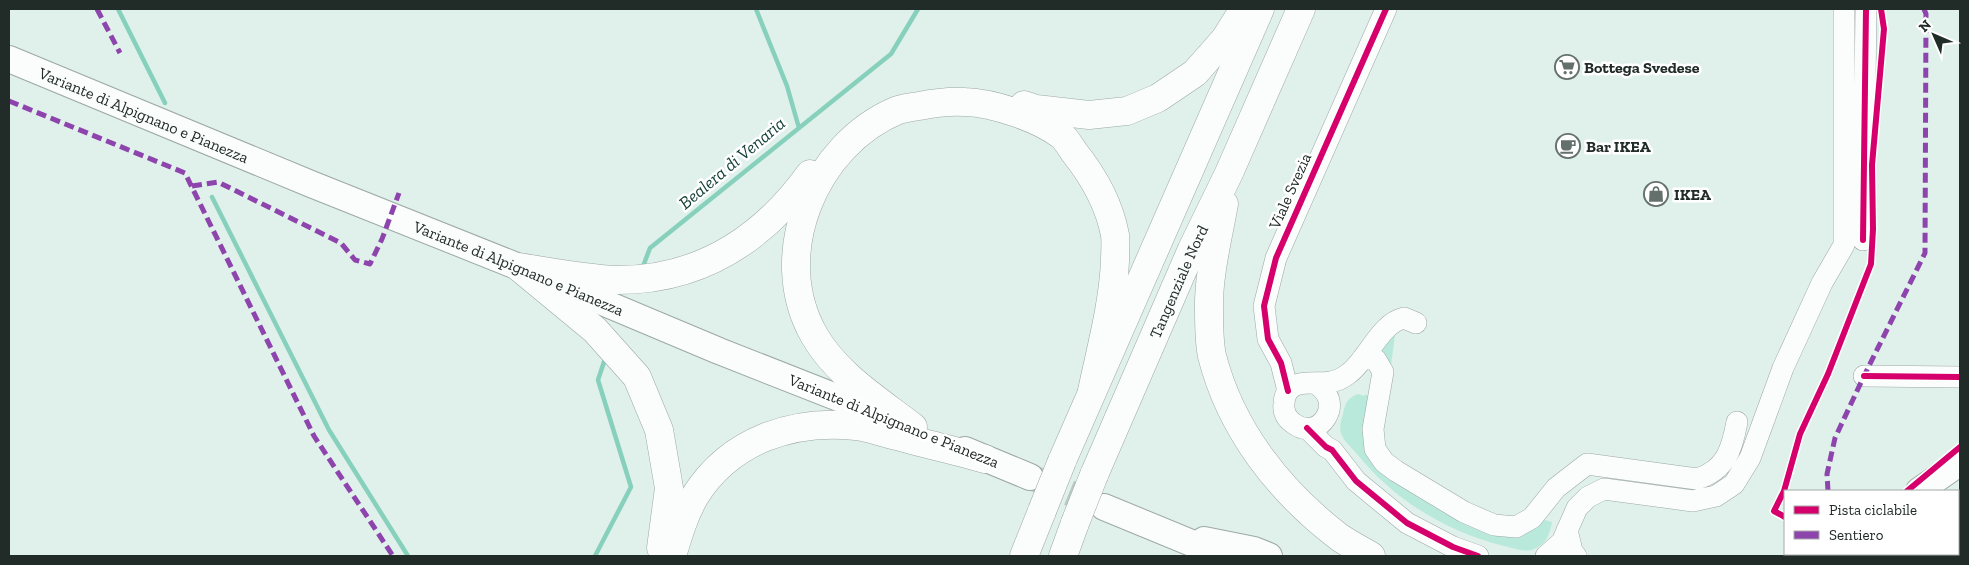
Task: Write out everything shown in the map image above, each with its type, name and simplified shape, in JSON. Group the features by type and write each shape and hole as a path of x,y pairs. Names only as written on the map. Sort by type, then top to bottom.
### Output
{"highway":[{"path":"519,267 567,275 618,280 661,276 698,266 737,247 768,223 796,194 828,148 858,121 893,101 920,95 976,92 1044,110 1088,115 1127,111 1158,98 1195,73 1225,38 1244,9"},
{"path":"1024,556 1062,460 1260,9"},
{"name":"Tangenziale Nord","path":"1063,556 1094,475 1192,249 1229,173 1301,9"},
{"path":"913,427 853,381 829,355 814,335 802,309 796,275 797,240 806,205 822,174 843,147 867,127 899,110 934,103 967,102 1001,108 1040,122 1063,136 1089,172 1108,206 1115,238 1114,287 1092,391"},
{"path":"1229,173 1208,308 1212,354 1228,404 1270,473 1302,505 1340,538 1371,556"},
{"path":"519,267 594,330 637,376 659,430 669,488 660,556"},
{"path":"672,556 681,526 696,496 720,467 749,445 779,431 810,425 857,426 985,459"}],"main road":[{"name":"Variante di Alpignano e Pianezza","path":"9,59 311,184 519,267 719,351 913,427 1030,477"},
{"path":"1920,490 1960,462"},
{"path":"1931,490 1960,462"},
{"path":"1104,508 1223,556"},
{"path":"1168,534 1201,556"},
{"path":"1168,534 1254,550 1269,556"}],"street":[{"name":"Viale Svezia","path":"1303,385 1281,363 1268,339 1264,306 1276,258 1386,9"},
{"path":"1546,556 1562,542 1576,508 1588,497 1604,489 1693,501 1716,496 1734,484 1750,458 1784,368 1822,283 1844,245 1844,9"},
{"path":"1863,240 1866,9"},
{"path":"1377,403 1372,388 1363,381 1349,383 1328,409 1318,426 1308,428 1295,425 1285,414 1285,398 1303,385 1330,382 1340,378 1352,371 1394,322 1404,318 1416,323"},
{"path":"1363,358 1374,359 1381,368 1382,379 1373,429 1375,449 1384,462 1464,512 1494,525 1516,527 1532,518 1556,488 1587,464 1697,479 1711,475 1723,463 1733,444 1737,422"},
{"path":"1864,376 1960,377"},
{"path":"1303,385 1325,390 1332,450"},
{"path":"1308,428 1326,447 1332,450 1356,481 1408,523 1453,547 1478,556"},
{"path":"1567,530 1572,551 1576,556"}],"green space":[{"path":"1396,328 1390,372 1379,354"},
{"path":"1358,394 1364,396 1366,394 1368,397 1366,434 1456,515 1541,519 1552,522 1549,534 1544,541 1538,547 1527,550 1515,549 1483,540 1442,523 1405,500 1372,471 1342,436 1340,424 1346,404 1351,397"}],"waterway":[{"path":"118,9 165,103"},
{"name":"Bealera di Venaria","path":"642,269 650,248 799,128 787,86 756,9"},
{"path":"799,128 891,54 918,9"},
{"path":"212,197 329,430 408,556"},
{"name":"Bealera di Venaria","path":"595,556 631,487 598,380 606,356"}],"tunnel":[{"path":"1033,478 1104,507"}],"marked path":[{"path":"97,9 120,53"},
{"path":"1828,490 1827,474 1835,438 1925,253 1926,14 1924,9"},
{"path":"9,101 185,173 314,436 393,556"},
{"path":"192,186 218,182 341,243 355,260 370,264 382,239 399,193"}],"cycle path":[{"path":"1288,391 1281,363 1268,339 1264,306 1276,258 1386,9"},
{"path":"1863,240 1866,9"},
{"path":"1784,490 1800,434 1828,374 1871,264 1873,229 1872,165 1884,29 1881,9"},
{"path":"1864,376 1960,377"},
{"path":"1307,428 1326,447 1332,450 1356,481 1407,523 1453,547 1478,556"},
{"path":"1908,490 1960,447"},
{"path":"1784,491 1774,511 1784,516"}],"place":[{"name":"Bottega Svedese","path":"1567,67"},
{"name":"Bar IKEA","path":"1568,146"},
{"name":"IKEA","path":"1656,194"}]}
